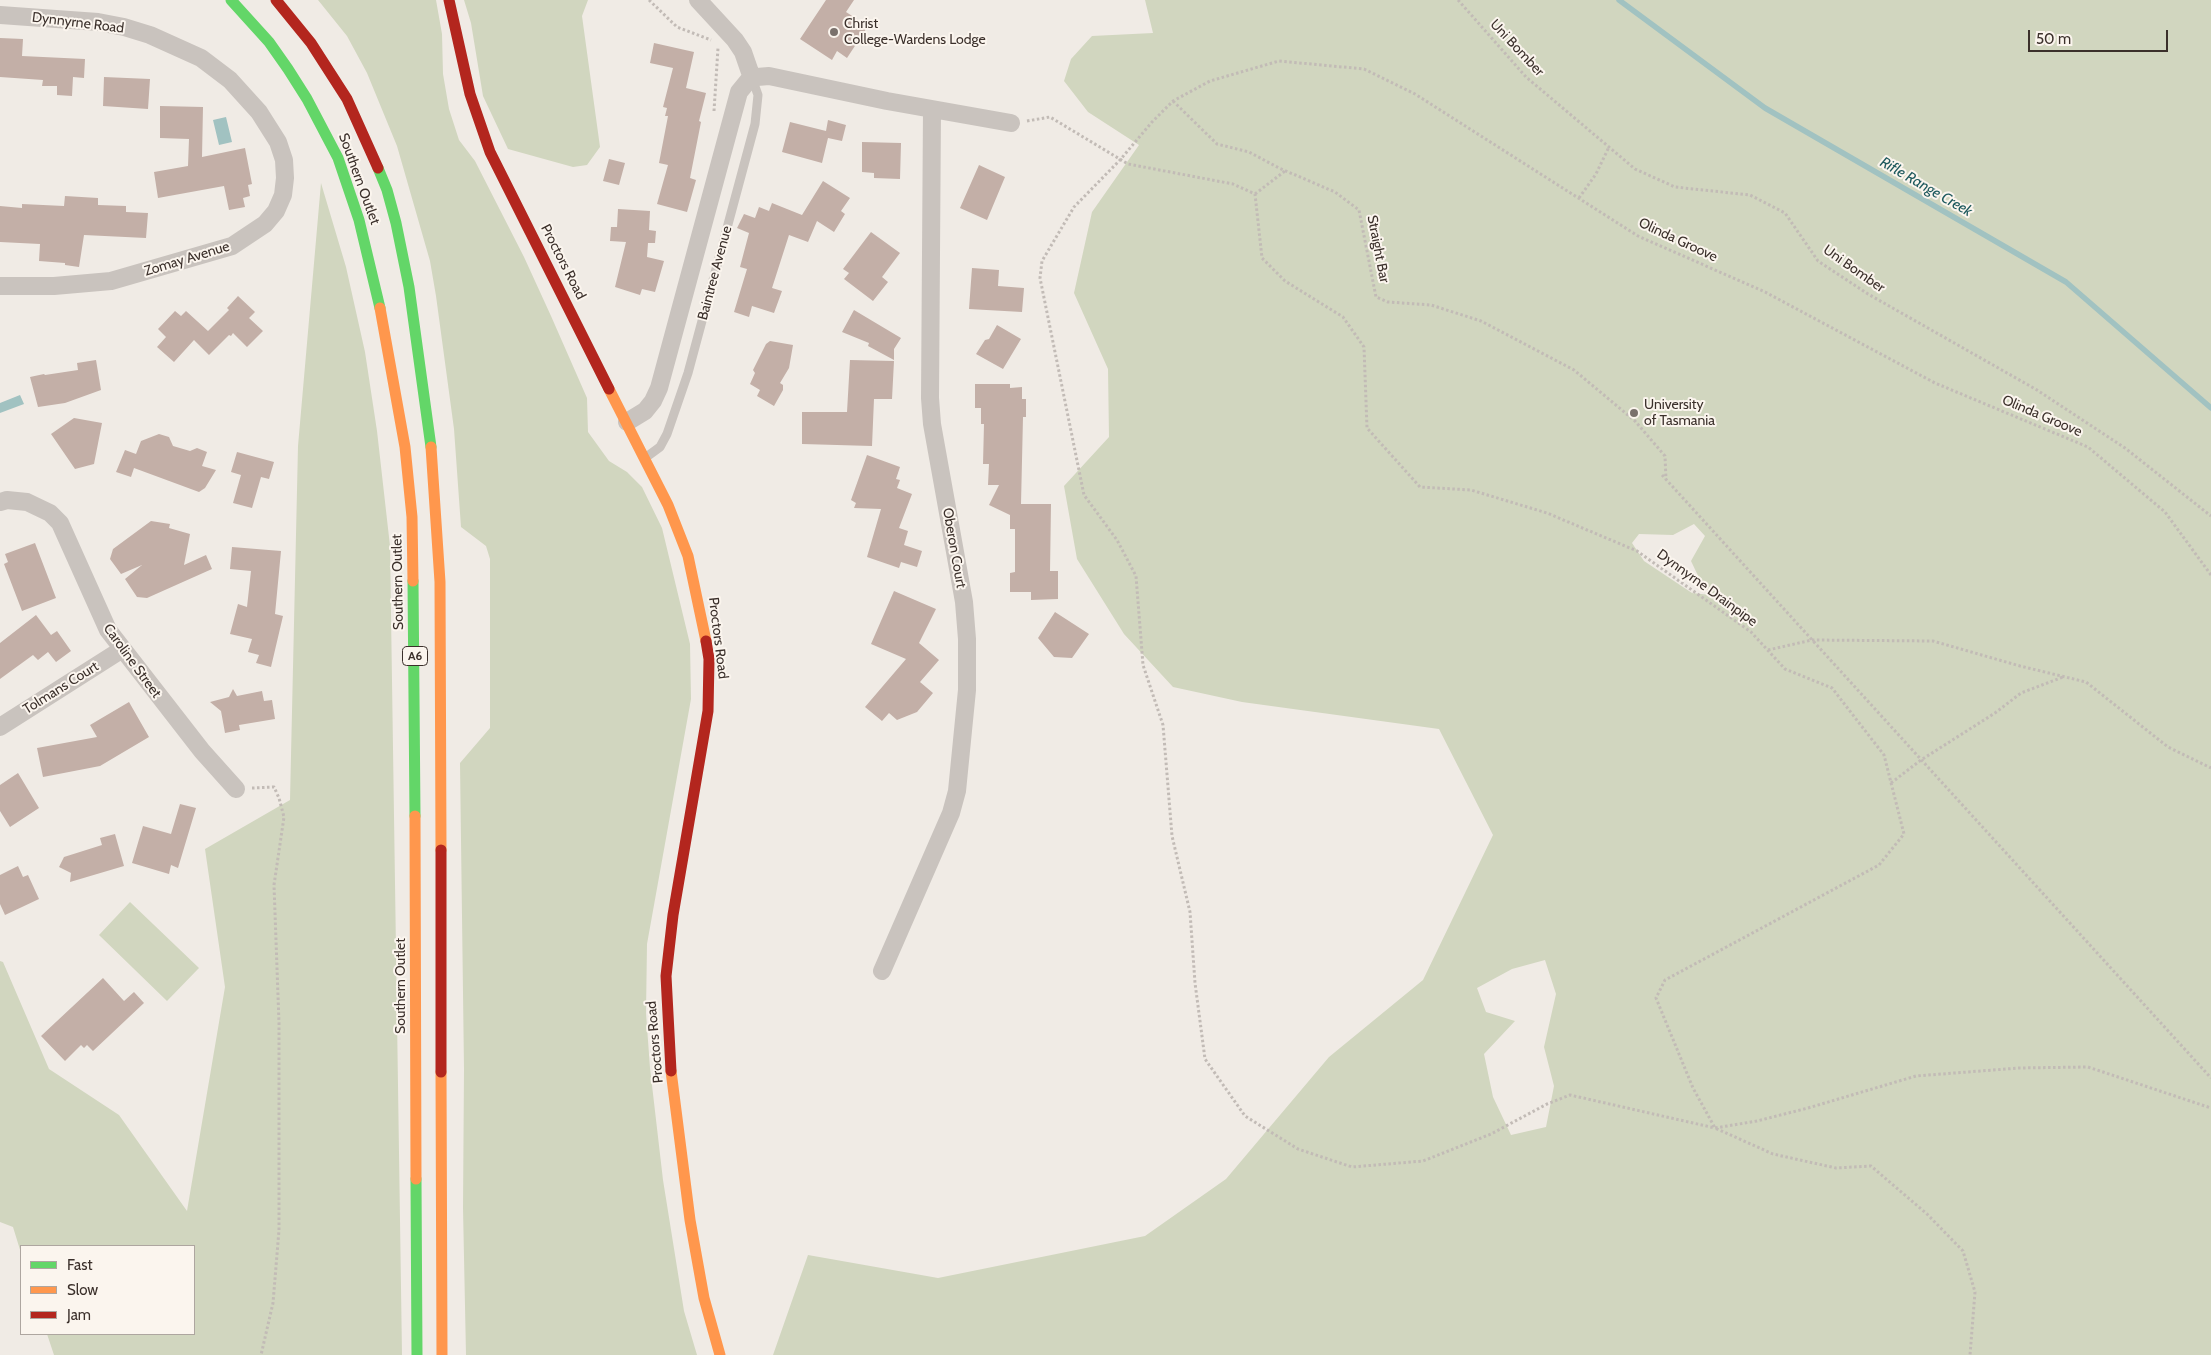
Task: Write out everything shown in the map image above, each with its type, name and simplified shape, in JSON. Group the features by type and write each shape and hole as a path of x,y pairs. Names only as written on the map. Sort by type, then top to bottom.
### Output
{"main road":[{"name":"Southern Outlet","path":"231,0 269,42 288,69 308,99 338,158 359,220 372,269 391,358 404,439 412,516 414,613 417,1355"},
{"name":"Southern Outlet","path":"276,0 311,43 347,100 362,129 386,190 396,224 409,287 431,441 437,518 440,599 442,1355"},
{"name":"Proctors Road","path":"449,0 470,94 490,152 679,529 688,556 701,613 709,659 708,711 673,915 666,976 666,998 670,1062 689,1211 704,1298 720,1355"}],"street":[{"path":"698,0 743,52 752,78 769,76 932,110 1011,123"},
{"name":"Dynnyrne Road","path":"0,14 98,22 150,35 181,48 213,66 245,96 270,129"},
{"name":"Baintree Avenue","path":"627,422 645,411 653,401 659,388 739,92 744,84 752,78"},
{"name":"Oberon Court","path":"882,971 952,813 957,791 967,690 967,639 964,602 932,424 930,398 932,110"},
{"name":"Zomay Avenue","path":"0,286 60,285 111,281 232,246 265,224 276,211 283,195 284,160 278,142 270,129"},
{"name":"Caroline Street","path":"0,502 7,500 28,502 50,513 60,523 99,614 121,650 202,751 236,789"},
{"name":"Tolmans Court","path":"0,726 121,650"}],"lane":[{"name":"Baintree Avenue","path":"645,458 660,447 668,434 688,373 755,124 758,95 752,78"}],"path":[{"path":"649,0 677,27 718,44"},
{"name":"Uni Bomber","path":"1458,0 1526,77 1636,169 1675,187 1750,195 1785,213 1818,261 1868,294 2045,396 2125,448 2211,516"},
{"name":"Olinda Groove","path":"1715,1128 1570,1096 1547,1104 1491,1134 1423,1161 1352,1167 1298,1149 1245,1116 1205,1059 1195,983 1190,912 1172,836 1163,725 1143,665 1136,576 1117,540 1084,495 1040,278 1042,261 1074,207 1120,160 1152,122 1173,101 1210,81 1279,60 1364,69 1415,94 1638,236 1765,292 1935,383 2088,447 2165,512 2211,575"},
{"name":"Straight Bar","path":"1173,101 1217,144 1249,152 1285,171 1335,192 1359,210 1376,297 1388,302 1431,305 1481,321 1574,370 1635,421 1665,456 1666,480"},
{"path":"1011,123 1050,117 1128,164 1233,184 1254,194 1285,171"},
{"path":"1579,198 1596,174 1609,147"},
{"name":"Dynnyrne Drainpipe","path":"1254,194 1262,258 1285,281 1343,317 1364,347 1367,428 1420,487 1471,490 1547,513 1637,551 1751,632 1785,669 1832,688 1884,755 1904,834 1879,865 1665,980 1656,998 1693,1088 1715,1128"},
{"path":"1662,475 2211,1078"},
{"path":"1768,650 1812,640 1933,641 2086,682 2168,747 2211,768"},
{"path":"1891,784 1921,760 1996,713 2021,693 2064,677"},
{"path":"236,789 274,787 280,798 284,816 274,885 279,1023 279,1230 273,1303 261,1355"},
{"path":"1715,1128 1757,1122 1916,1076 2019,1068 2088,1067 2211,1108"},
{"path":"1715,1128 1773,1154 1836,1168 1871,1166 1927,1214 1964,1251 1975,1292 1970,1355"}],"green space":[{"path":"318,0 436,0 442,34 443,74 449,109 459,140 475,161 524,257 551,316 587,398 588,432 609,461 627,472 642,487 662,528 690,644 691,699 647,944 646,1013 650,1068 663,1180 684,1311 697,1355 466,1355 463,1208 464,1069 460,763 490,728 490,559 486,546 461,527 454,429 436,296 430,261 397,146 367,73 347,36"},
{"path":"464,0 588,0 582,16 600,147 587,165 573,167 508,149 483,96 471,23"},
{"name":"University of Tasmania","path":"1145,0 2211,0 2211,1355 773,1355 808,1255 938,1278 1145,1236 1226,1179 1329,1057 1423,980 1493,835 1439,729 1242,702 1173,687 1124,634 1077,559 1064,486 1109,437 1108,369 1074,293 1092,212 1139,145 1088,112 1064,81 1071,59 1092,36 1153,33","holes":["1694,524 1705,536 1691,561 1701,582 1711,595 1692,593 1644,561 1632,543 1639,534 1673,535","1545,960 1556,994 1544,1047 1554,1086 1546,1127 1511,1135 1493,1097 1484,1054 1515,1021 1486,1012 1477,988 1512,969"]},
{"path":"321,183 346,267 365,352 377,431 390,546 402,1355 54,1355 47,1335 195,1335 195,1245 20,1245 20,1250 13,1227 0,1222 0,961 3,962 49,1069 119,1115 187,1211 225,987 205,849 290,800 298,446"},
{"path":"130,902 199,968 167,1001 99,935"}],"water":[{"path":"226,117 232,142 219,145 213,120"},
{"path":"20,395 24,404 0,413 0,403"}],"building":[{"name":"Christ College-Wardens Lodge","path":"826,0 854,0 846,12 868,26 847,58 837,51 832,60 800,39"},
{"path":"0,38 23,39 22,56 85,59 84,78 73,77 72,96 57,95 57,86 42,86 43,80 0,77"},
{"path":"654,43 694,52 686,88 706,93 699,121 701,122 690,178 696,180 687,212 657,204 668,165 659,163 668,116 665,116 667,108 663,107 673,68 650,63"},
{"path":"104,77 150,79 148,109 103,106"},
{"path":"160,106 203,107 202,157 245,148 252,184 248,185 250,196 243,198 245,207 229,210 224,186 158,198 154,172 188,166 189,139 160,138"},
{"path":"828,120 846,125 842,141 828,138 822,163 782,152 790,122 826,131"},
{"path":"862,142 901,143 900,179 874,178 874,173 862,172"},
{"path":"609,159 625,163 619,185 603,181"},
{"path":"979,165 1005,177 987,220 960,208"},
{"path":"823,181 850,198 841,211 845,214 834,232 817,221 808,242 789,235 772,288 782,291 774,313 752,306 749,317 734,312 747,269 740,267 749,233 737,228 744,214 755,218 759,207 769,211 772,203 802,215"},
{"path":"65,196 98,198 98,205 126,206 126,212 148,213 146,238 84,235 79,267 65,265 65,263 39,261 40,244 0,242 0,206 22,208 22,204 64,206"},
{"path":"618,209 650,211 649,230 656,231 655,243 648,243 647,257 664,261 655,292 642,289 640,295 615,287 626,242 610,241 611,227 617,227"},
{"path":"871,232 900,253 882,277 888,282 873,301 844,279 849,273 843,269"},
{"path":"972,268 999,270 998,286 1024,288 1022,312 969,309"},
{"path":"238,296 255,312 249,318 263,331 247,347 233,333 209,355 194,340 174,362 157,347 166,337 158,329 175,311 181,316 186,311 208,331 229,310 227,308"},
{"path":"854,310 901,338 894,349 894,360 868,346 869,343 842,332"},
{"path":"997,325 1021,339 1003,369 976,354 985,340 989,339"},
{"path":"770,341 793,345 789,368 780,383 783,385 783,390 774,406 757,396 760,390 750,384 755,373 753,370 766,344"},
{"path":"96,360 101,390 65,403 38,407 30,377 78,370 77,363"},
{"path":"850,360 894,361 892,399 874,399 872,446 802,444 802,412 847,412"},
{"path":"975,384 1010,384 1010,388 1022,387 1022,399 1026,399 1026,417 1023,417 1021,504 1051,504 1050,571 1058,571 1058,599 1031,600 1031,592 1010,592 1010,573 1015,572 1015,529 1010,529 1010,515 989,505 999,485 988,485 989,464 983,464 984,424 981,424 981,408 975,408"},
{"path":"74,418 102,423 94,464 75,469 51,434"},
{"path":"159,434 169,437 173,446 190,451 197,448 207,452 202,466 216,470 205,488 199,492 134,468 131,477 116,472 125,450 136,454 141,441"},
{"path":"237,452 274,462 269,479 261,477 252,508 233,503 241,475 231,472"},
{"path":"867,455 900,467 896,479 900,480 897,488 912,494 899,528 908,531 904,545 922,551 917,567 901,562 899,568 867,557 881,509 854,508 856,503 851,500"},
{"path":"151,521 170,524 169,528 190,534 184,565 206,555 212,569 147,598 137,597 125,579 142,565 121,574 110,559 113,549"},
{"path":"35,543 56,598 22,611 4,564 8,562 5,554"},
{"path":"232,547 281,551 275,614 283,616 271,667 256,663 259,655 248,652 252,639 230,634 238,604 247,607 251,571 230,569"},
{"path":"894,591 936,609 919,643 939,660 920,682 933,693 917,712 897,720 889,713 882,721 865,707 906,659 871,644"},
{"path":"1055,612 1089,634 1072,658 1054,657 1038,638"},
{"path":"36,615 51,635 57,631 71,651 56,662 48,652 38,660 33,655 0,679 0,643"},
{"path":"233,689 237,696 262,691 264,701 272,700 275,719 239,725 240,730 225,733 221,711 210,702 229,697"},
{"path":"129,702 149,737 100,766 43,777 37,748 97,737 90,725"},
{"path":"18,773 39,808 10,827 0,811 0,785"},
{"path":"180,804 196,808 178,868 171,865 169,874 132,863 143,826 171,834"},
{"path":"115,834 124,866 70,882 71,873 59,867 64,857 102,845 100,838"},
{"path":"18,866 23,877 28,875 39,899 5,915 0,904 0,875"},
{"path":"103,978 124,1001 134,992 144,1003 93,1051 87,1045 84,1048 81,1045 65,1061 41,1036"}],"waterway":[{"name":"Rifle Range Creek","path":"1619,0 1765,108 2066,282 2211,408"}],"traffic: fast":[{"path":"231,0 269,42 288,69 307,99 338,158 359,220 380,308"},
{"path":"378,168 387,190 396,223 409,287 431,447"},
{"path":"413,581 415,816"},
{"path":"416,1179 417,1355"}],"traffic: slow":[{"path":"380,308 405,447 412,517 413,581"},
{"path":"609,389 668,505 688,556 706,641"},
{"path":"431,447 440,582 441,850"},
{"path":"415,816 416,1179"},
{"path":"671,1071 690,1220 704,1298 720,1355"},
{"path":"441,1072 442,1355"}],"traffic: jam":[{"path":"276,0 311,43 347,99 378,168"},
{"path":"449,0 470,94 490,152 609,389"},
{"path":"671,1071 666,976 673,915 708,711 709,659 706,641"},
{"path":"441,850 441,1072"}],"place":[{"name":"Christ College-Wardens Lodge","path":"834,32"},
{"name":"University of Tasmania","path":"1634,413"}]}
